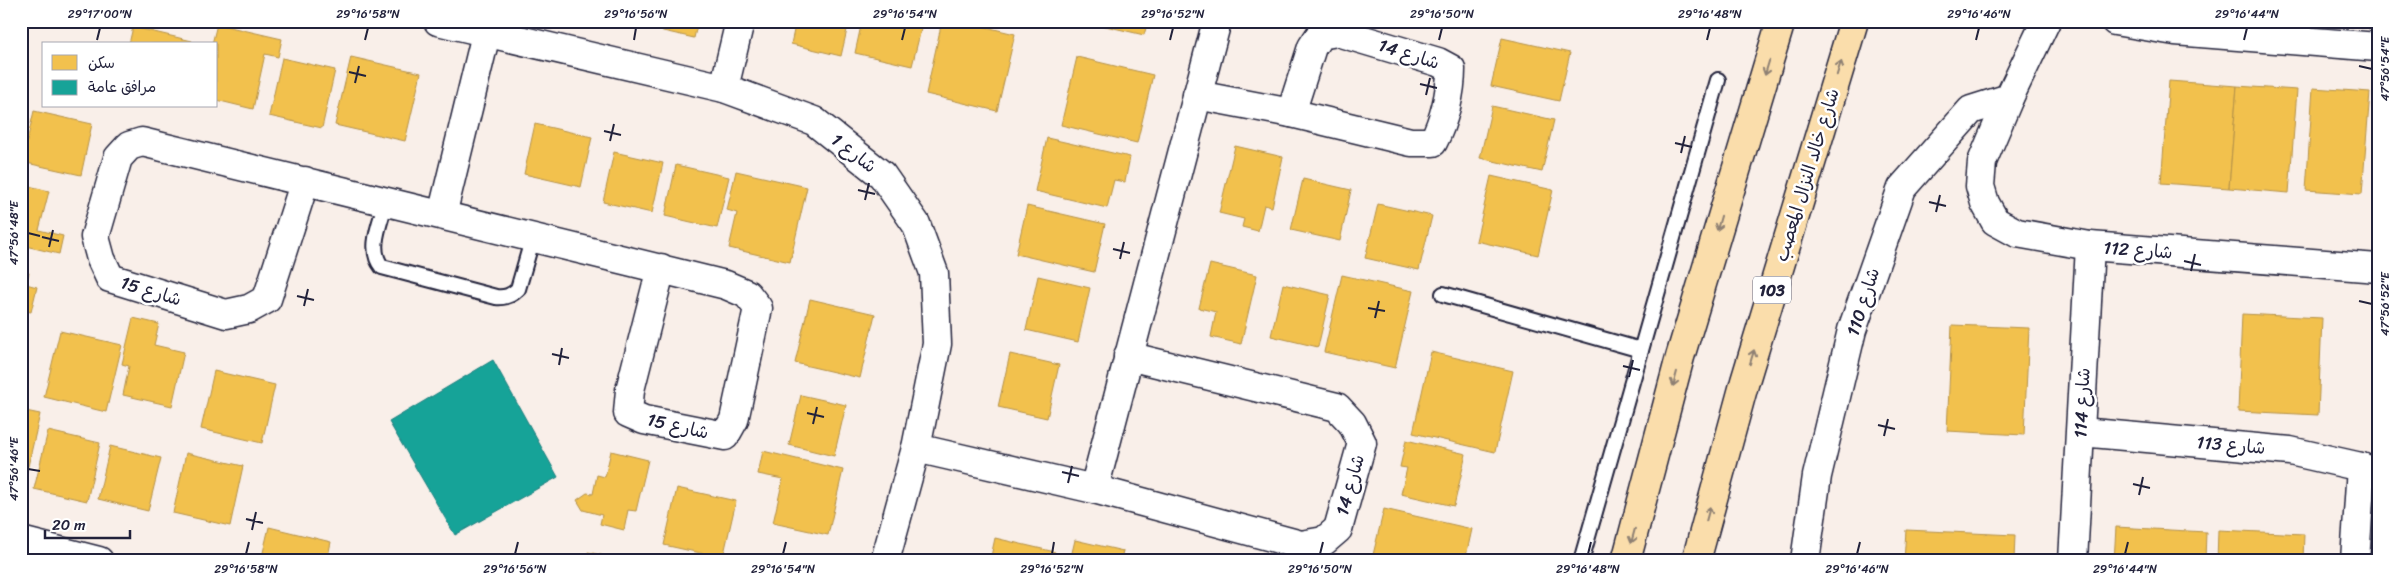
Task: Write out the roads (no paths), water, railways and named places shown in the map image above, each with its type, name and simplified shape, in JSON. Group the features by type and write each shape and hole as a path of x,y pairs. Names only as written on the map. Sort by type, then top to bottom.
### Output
{"main road":[{"path":"1626,561 1680,357 1781,21"},
{"name":"شارع خالد النزال المعصب","path":"1696,561 1745,380 1854,21"}],"street":[{"name":"شارع 1","path":"438,21 486,34 724,88 814,121 882,175 916,224 934,274 937,344 916,448 885,561"},
{"path":"724,88 740,21"},
{"path":"1094,489 1217,21"},
{"path":"2009,98 2046,21"},
{"path":"2115,21 2210,34 2378,47"},
{"name":"شارع 14","path":"1197,95 1291,113 1411,142 1433,142 1440,128 1451,80 1451,69 1438,62 1338,32 1320,35 1312,47 1291,113"},
{"path":"442,215 486,34"},
{"name":"شارع 112","path":"2009,98 1982,162 1980,186 1984,203 1995,221 2017,233 2090,246 2378,268"},
{"name":"شارع 110","path":"1805,561 1817,476 1852,330 1902,188 1971,110 2009,98"},
{"name":"شارع 15","path":"305,181 266,299 249,309 226,314 110,278 101,259 95,237 118,158 129,146 142,142 305,181 661,268 726,285 747,294 758,308 734,420 725,436 644,420 628,413 630,390 661,268"},
{"name":"114 شارع","path":"2073,561 2090,246"},
{"name":"شارع 14","path":"916,448 1094,489 1301,545 1324,542 1338,529 1362,443 1352,424 1337,407 1128,356"},
{"name":"شارع 113","path":"2081,432 2290,450 2370,470"},
{"path":"2355,561 2370,470"},
{"path":"21,542 99,561"}],"lane":[{"path":"1581,561 1718,80"},
{"path":"386,201 375,245 377,261 382,267 496,297 512,295 518,289 533,237"},
{"path":"1443,294 1641,350"}]}
